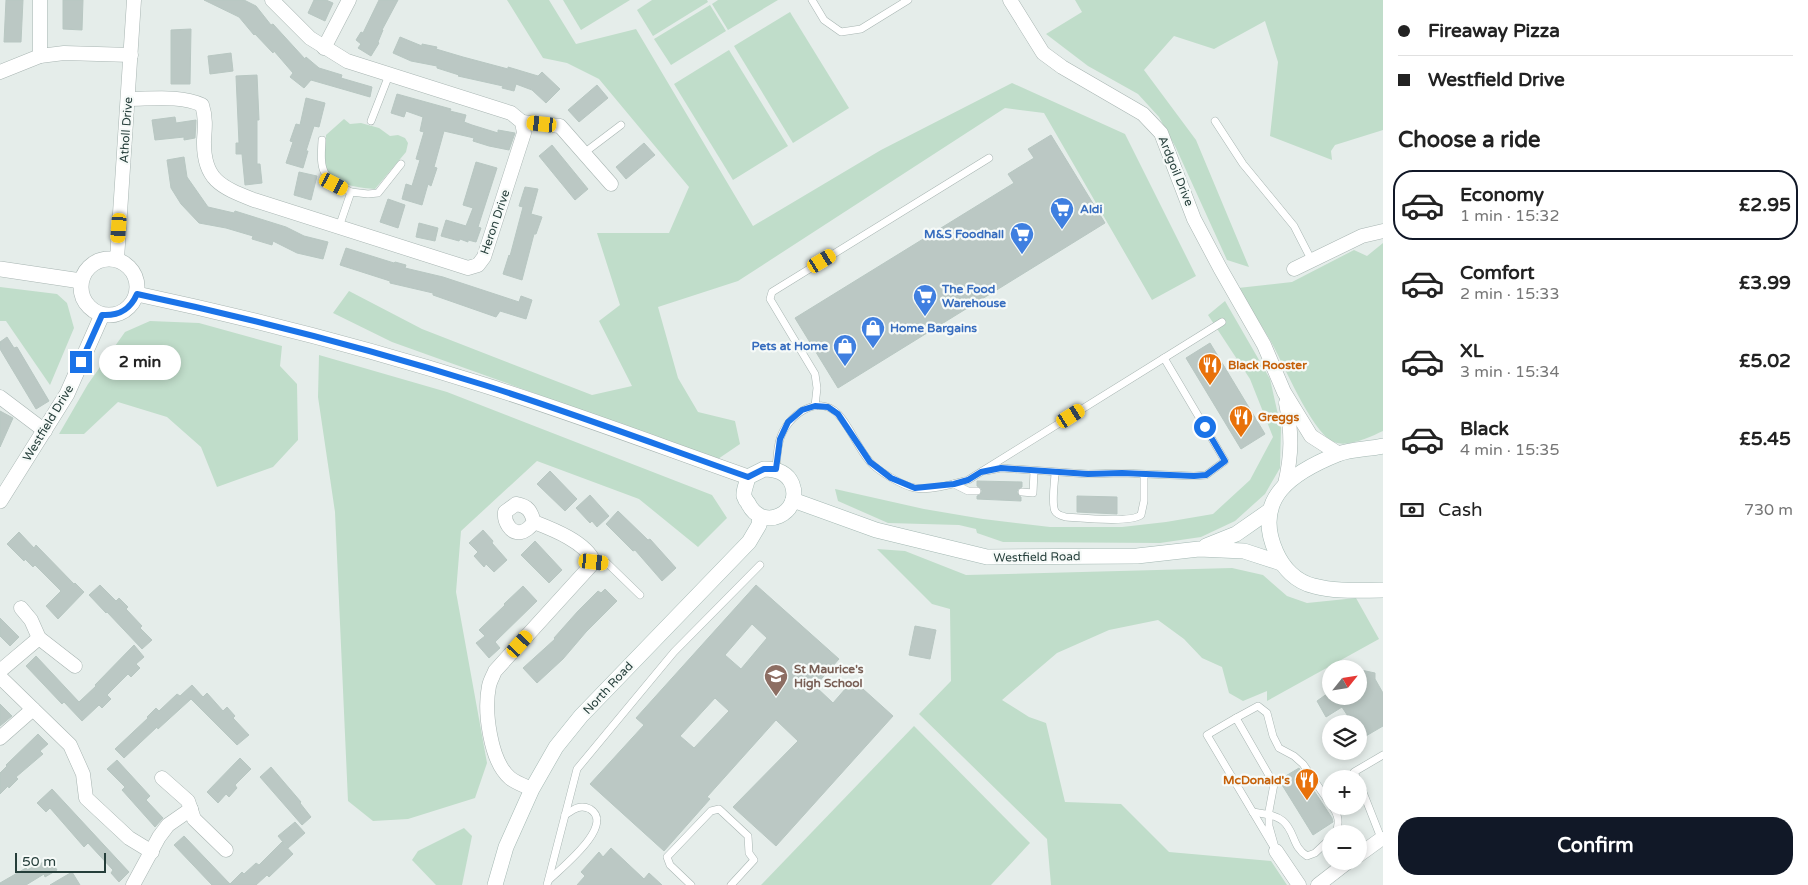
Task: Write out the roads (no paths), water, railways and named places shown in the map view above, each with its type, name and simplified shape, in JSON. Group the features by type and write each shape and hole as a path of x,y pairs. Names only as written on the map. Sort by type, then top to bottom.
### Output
{"main road":[{"path":"101,259 117,259 132,269 137,280 137,294 134,301 123,312 102,315 94,311 82,297 81,281 90,266 101,259"},
{"path":"0,269 81,281"},
{"path":"137,294 225,313 355,347 484,385 748,477 764,469 776,469 790,480 794,491 793,500 786,512 771,519 760,517 752,512 744,496 748,477"},
{"name":"Westfield Drive","path":"0,501 67,394 102,315"},
{"path":"1383,446 1331,453 1285,484 1269,510 1269,537 1281,564 1296,578 1313,586 1345,590 1383,590"},
{"name":"Westfield Road","path":"793,500 876,530 987,557 1137,556 1199,549 1244,551 1281,564"},
{"name":"Westfield Road","path":"1199,549 1236,534 1269,510"},
{"name":"North Road","path":"495,885 506,847 532,789 556,747 581,716 748,542 759,525 760,517"}],"street":[{"path":"40,0 40,56"},
{"name":"Atholl Drive","path":"117,259 134,0"},
{"path":"272,0 310,38 347,61 511,114 522,122 560,126 611,184"},
{"path":"324,48 349,0"},
{"name":"Ardgoil Drive","path":"1010,0 1043,53 1143,114 1161,133 1194,218 1264,345 1284,392 1311,436 1331,453"},
{"path":"0,72 40,56 64,53 131,55"},
{"name":"Heron Drive","path":"128,99 180,99 194,101 202,106 205,114 204,154 211,175 225,189 468,268 478,264 484,257 524,133 522,122"},
{"path":"1294,269 1362,236 1383,231"},
{"name":"Ardgoil Drive","path":"1284,392 1292,449 1285,484"},
{"path":"0,397 45,431"},
{"path":"532,789 511,779 500,767 492,744 489,720 489,684 495,671 594,562 584,549 561,533 534,522"},
{"path":"21,608 31,620 39,638 75,666"},
{"path":"0,671 39,638"},
{"path":"0,677 70,744 83,774 86,798 129,838 152,852"},
{"path":"0,738 33,709"},
{"path":"162,778 188,801 194,819 226,850"},
{"path":"133,885 159,837 168,825 191,809"},
{"path":"1367,848 1382,838"},
{"path":"1276,850 1299,885"},
{"path":"1318,885 1337,870"}],"lane":[{"path":"812,0 824,20 841,32 861,29 908,0"},
{"path":"371,121 389,75"},
{"path":"1215,121 1243,164 1294,226 1313,261"},
{"path":"584,154 621,125"},
{"path":"322,140 320,163 325,175 334,184 351,192 378,193 401,164"},
{"path":"815,406 817,388 814,374 770,299 772,292 989,158"},
{"path":"339,227 351,192"},
{"path":"776,469 780,439 788,422 802,410 815,406 828,407 838,414 870,462 891,478 915,488 954,484 968,480 1222,322"},
{"path":"981,472 1001,468 1055,472 1206,475 1225,461 1164,358"},
{"path":"1022,492 1033,492 1034,471"},
{"path":"1055,472 1054,505 1059,515 1066,517 1117,519 1137,518 1141,515 1144,501 1144,475"},
{"path":"954,484 968,490 977,491"},
{"path":"594,562 607,563 640,595"},
{"path":"547,883 577,769 674,652 760,565"},
{"path":"1276,850 1207,735 1258,706 1267,713 1273,736 1279,748 1294,756 1303,764 1322,792"},
{"path":"1236,718 1274,784 1269,826 1276,850"},
{"path":"1357,770 1383,755"},
{"path":"1367,801 1382,838"},
{"path":"547,883 589,841 598,822 594,812 585,806 577,807 565,815"},
{"path":"691,885 670,865 667,858 712,811 719,809 748,836 749,853 754,860 731,885"},
{"path":"1253,812 1269,815 1284,822 1300,852 1307,856 1315,853 1322,846"}],"place":[{"name":"Aldi","path":"1062,230"},
{"name":"M&S Foodhall","path":"1022,255"},
{"name":"The Food Warehouse","path":"925,317"},
{"name":"Home Bargains","path":"873,349"},
{"name":"Pets at Home","path":"845,367"},
{"name":"Black Rooster","path":"1210,386"},
{"name":"Greggs","path":"1241,438"},
{"name":"St Maurice's High School","path":"776,697"},
{"name":"McDonald's","path":"1307,801"}]}
